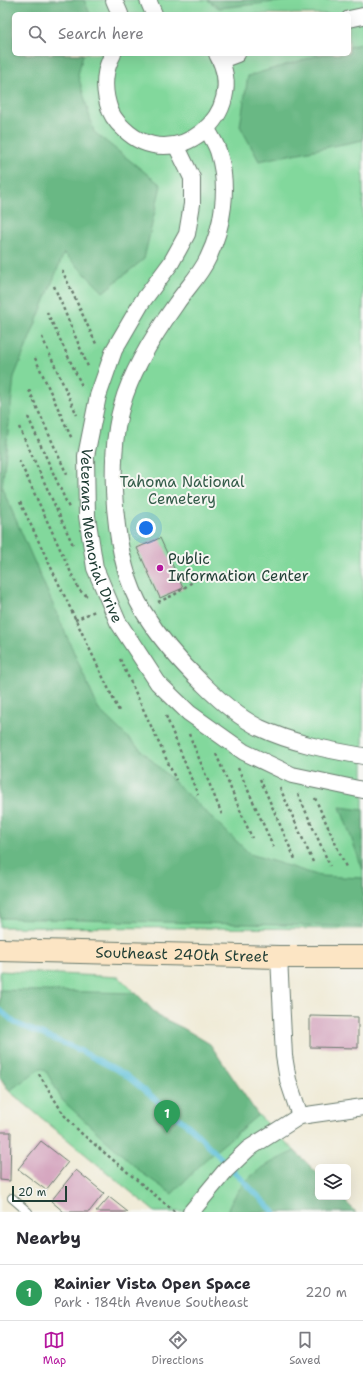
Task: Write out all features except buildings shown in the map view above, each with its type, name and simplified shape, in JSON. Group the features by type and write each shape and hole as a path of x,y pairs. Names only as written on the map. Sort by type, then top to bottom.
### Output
{"main road":[{"name":"Southeast 240th Street","path":"0,950 279,957 363,957"}],"street":[{"path":"114,0 119,12"},
{"path":"148,0 153,12"},
{"path":"351,19 363,16"},
{"path":"112,56 105,76 105,93 109,109 117,123 129,134 144,142 159,146 176,145 193,139 207,128 221,108 225,96 224,72 219,57"},
{"name":"Veterans Memorial Drive","path":"207,128 219,153 223,187 222,221 208,260 169,313 142,358 122,404 114,447 114,497 118,538 131,584 142,610 177,659 218,698 259,727 320,749 363,756"},
{"name":"Veterans Memorial Drive","path":"176,145 192,178 192,204 187,234 171,263 142,302 114,350 99,392 94,412 81,442 86,456 86,516 95,568 118,622 158,683 189,712 249,755 268,764 289,773 363,790"},
{"path":"279,957 284,1056 288,1080 300,1116"},
{"path":"191,1212 226,1170 248,1149 300,1116 363,1107"}],"lane":[{"path":"12,1198 28,1212"}],"path":[{"path":"62,270 107,368"},
{"path":"54,286 99,392"},
{"path":"47,312 94,412"},
{"path":"42,337 81,442"},
{"path":"35,358 81,442"},
{"path":"29,390 70,481"},
{"path":"28,417 70,511"},
{"path":"19,427 74,547"},
{"path":"19,460 79,590 91,598"},
{"path":"20,502 118,711"},
{"path":"152,603 174,595 202,575"},
{"path":"75,620 97,610"},
{"path":"118,655 176,780"},
{"path":"164,710 198,795"},
{"path":"187,729 223,817"},
{"path":"215,751 252,838"},
{"path":"249,755 295,859"},
{"path":"268,764 313,862"},
{"path":"237,766 274,848"},
{"path":"289,773 330,866"},
{"path":"306,777 346,867"},
{"path":"39,1074 64,1114 81,1133 175,1212"}],"green space":[{"name":"Tahoma National Cemetery","path":"0,0 363,0 363,929 0,927"},
{"path":"0,0 84,0 89,12 12,12 12,56 83,56 78,75 94,132 161,185 144,259 103,292 64,253 14,377 2,488 99,710 250,854 320,876 363,878 363,927 0,918"},
{"path":"207,0 295,0 219,8"},
{"path":"363,43 363,140 259,161 240,126 248,76 316,56 351,56 351,46"},
{"path":"340,807 363,810 363,870"},
{"path":"0,971 119,977 315,1171 315,1200 326,1200 356,1212 155,1212 9,1091 0,1077"},
{"path":"0,990 136,993 158,1016 183,1028 210,1044 258,1115 205,1160 172,1194 142,1173 62,1100 46,1071 41,1068 9,1091 0,1077"},
{"path":"295,1151 315,1171 315,1200 344,1200 356,1212 227,1212 239,1190 246,1181 272,1162"}],"waterway":[{"path":"0,1010 15,1023 75,1048 123,1073 191,1128 274,1212"}],"place":[{"name":"Public Information Center","path":"160,568"},
{"name":"Rainier Vista Open Space","path":"167,1133"}]}
